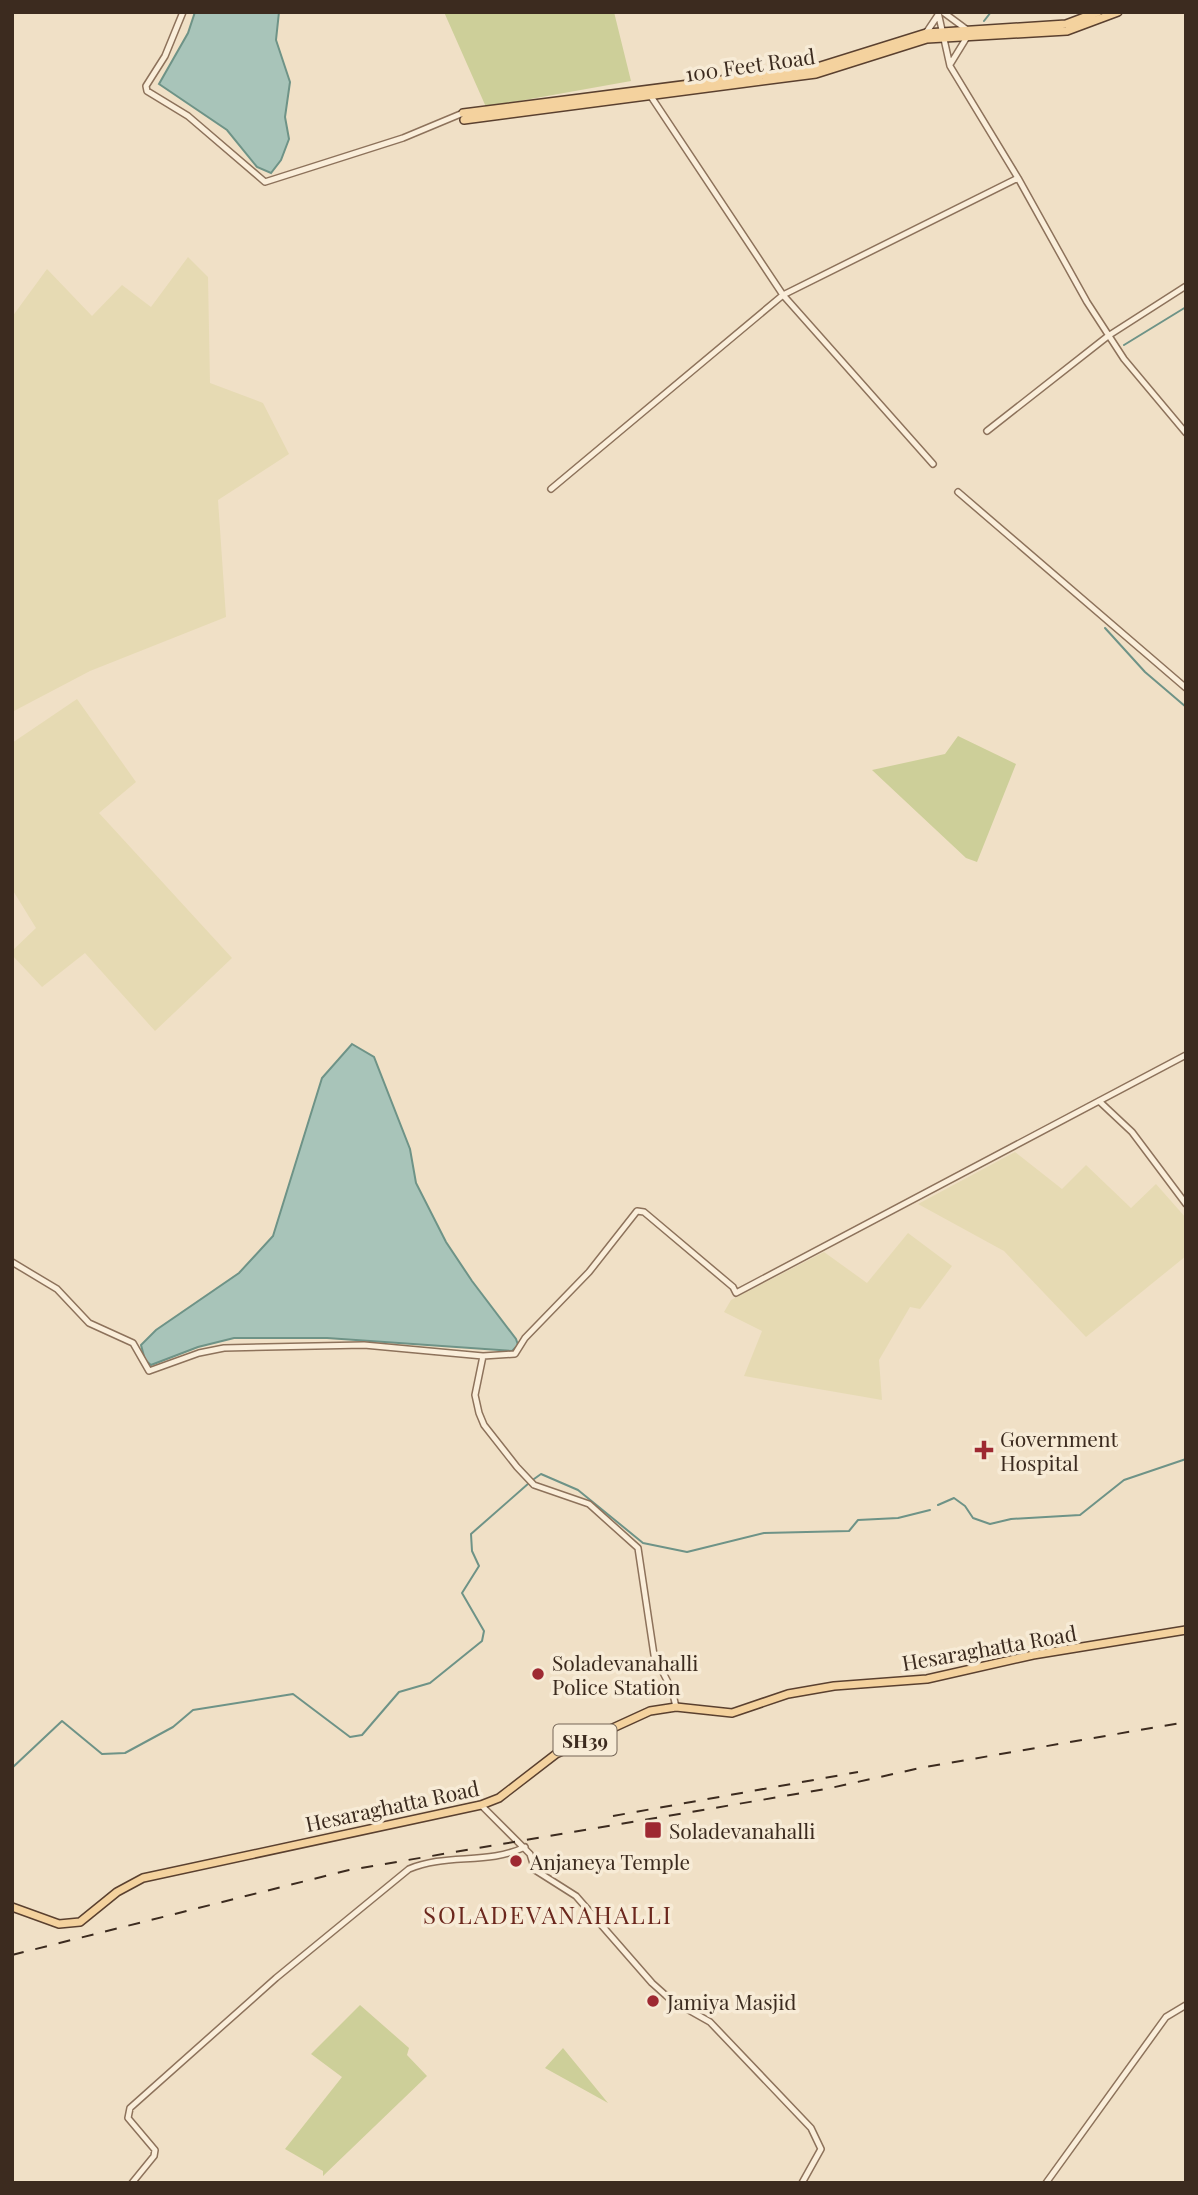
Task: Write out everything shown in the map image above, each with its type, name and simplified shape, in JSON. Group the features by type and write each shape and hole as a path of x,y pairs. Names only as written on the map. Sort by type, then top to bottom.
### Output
{"main road":[{"name":"100 Feet Road","path":"648,92 816,74 943,35 1066,24 1098,12"},
{"name":"100 Feet Road","path":"968,33 1067,31 1118,12"},
{"name":"100 Feet Road","path":"462,116 814,68 926,33 943,35"},
{"name":"Hesaraghatta Road","path":"12,1907 59,1924 80,1922 117,1892 143,1878 481,1805 499,1798 556,1754 650,1711 676,1707 732,1713 788,1694 834,1686 927,1679 1033,1655 1186,1630"}],"street":[{"path":"183,12 165,56 146,86 147,91 188,116 265,182 462,116"},
{"path":"940,13 968,33 956,50 950,66"},
{"path":"926,33 940,13"},
{"path":"940,13 950,66 1018,178 1108,336 1186,433"},
{"path":"648,92 783,295 933,464"},
{"path":"551,489 783,295 1018,178"},
{"path":"987,430 1108,336 1186,286"},
{"path":"958,492 1186,688"},
{"path":"12,1262 57,1289 89,1323 114,1337 133,1343 149,1371 199,1353 224,1348 364,1345 506,1356 520,1350 525,1338 589,1272 637,1211 644,1212 733,1287 736,1293 1186,1055"},
{"path":"1099,1101 1132,1132 1186,1204"},
{"path":"483,1356 475,1395 479,1413 484,1425 530,1482 589,1504 638,1548 654,1655 672,1690 676,1707"},
{"path":"481,1805 524,1847 535,1870 576,1896 652,1983 671,2000 710,2022 811,2128 821,2149 802,2183"},
{"path":"132,2183 154,2156 155,2150 128,2118 130,2108 276,1978 409,1869 436,1861 499,1857 524,1847"},
{"path":"1055,2183 1048,2181 1166,2017 1186,2004"}],"shaded area":[{"path":"195,12 279,12 276,40 290,82 285,117 289,139 281,160 271,173 257,167 227,130 159,84 188,33"},
{"path":"188,257 208,277 210,383 263,403 289,454 218,500 226,617 90,671 12,712 12,317 47,269 92,316 122,285 151,307"},
{"path":"77,699 136,782 99,813 232,958 155,1031 85,953 42,987 12,955 12,951 36,928 12,889 12,743"},
{"path":"352,1044 374,1057 410,1149 416,1183 446,1242 518,1345 512,1351 327,1338 234,1338 198,1347 151,1365 145,1360 141,1345 156,1330 239,1273 273,1236 322,1078"},
{"path":"1015,1152 1062,1189 1086,1165 1131,1208 1156,1184 1186,1218 1186,1256 1086,1337 1004,1251 918,1204"},
{"path":"908,1233 952,1266 920,1309 910,1307 879,1360 882,1400 744,1376 762,1331 724,1312 731,1300 824,1252 867,1283"}],"green space":[{"path":"444,12 614,12 631,81 486,107"},
{"path":"958,736 1016,764 977,862 966,858 872,770 945,754"},
{"path":"360,2005 409,2048 407,2055 427,2076 323,2176 323,2171 285,2149 342,2077 311,2054"},
{"path":"563,2048 608,2103 545,2068"}],"waterway":[{"path":"984,21 991,12"},
{"path":"1124,345 1186,307"},
{"path":"1105,628 1145,672 1186,707"},
{"path":"938,1505 954,1498 965,1506 973,1518 990,1524 1011,1519 1080,1515 1124,1480 1186,1459"},
{"path":"534,1479 541,1474 578,1490 643,1543 687,1552 764,1533 849,1531 858,1520 898,1518 930,1510"},
{"path":"12,1768 62,1721 102,1754 125,1753 173,1727 193,1710 293,1694 350,1737 362,1735 399,1692 430,1683 482,1641 484,1631 462,1593 479,1566 472,1551 471,1534 529,1483"}],"railway":[{"path":"12,1955 349,1870 826,1789 920,1768 1186,1722"},
{"path":"613,1816 858,1772"}],"place":[{"name":"Government Hospital","path":"984,1450"},
{"name":"Soladevanahalli Police Station","path":"538,1674"},
{"name":"Soladevanahalli","path":"653,1830"},
{"name":"Anjaneya Temple","path":"516,1861"},
{"name":"Jamiya Masjid","path":"653,2001"}],"district":[{"name":"SOLADEVANAHALLI","path":"548,1914"}]}
